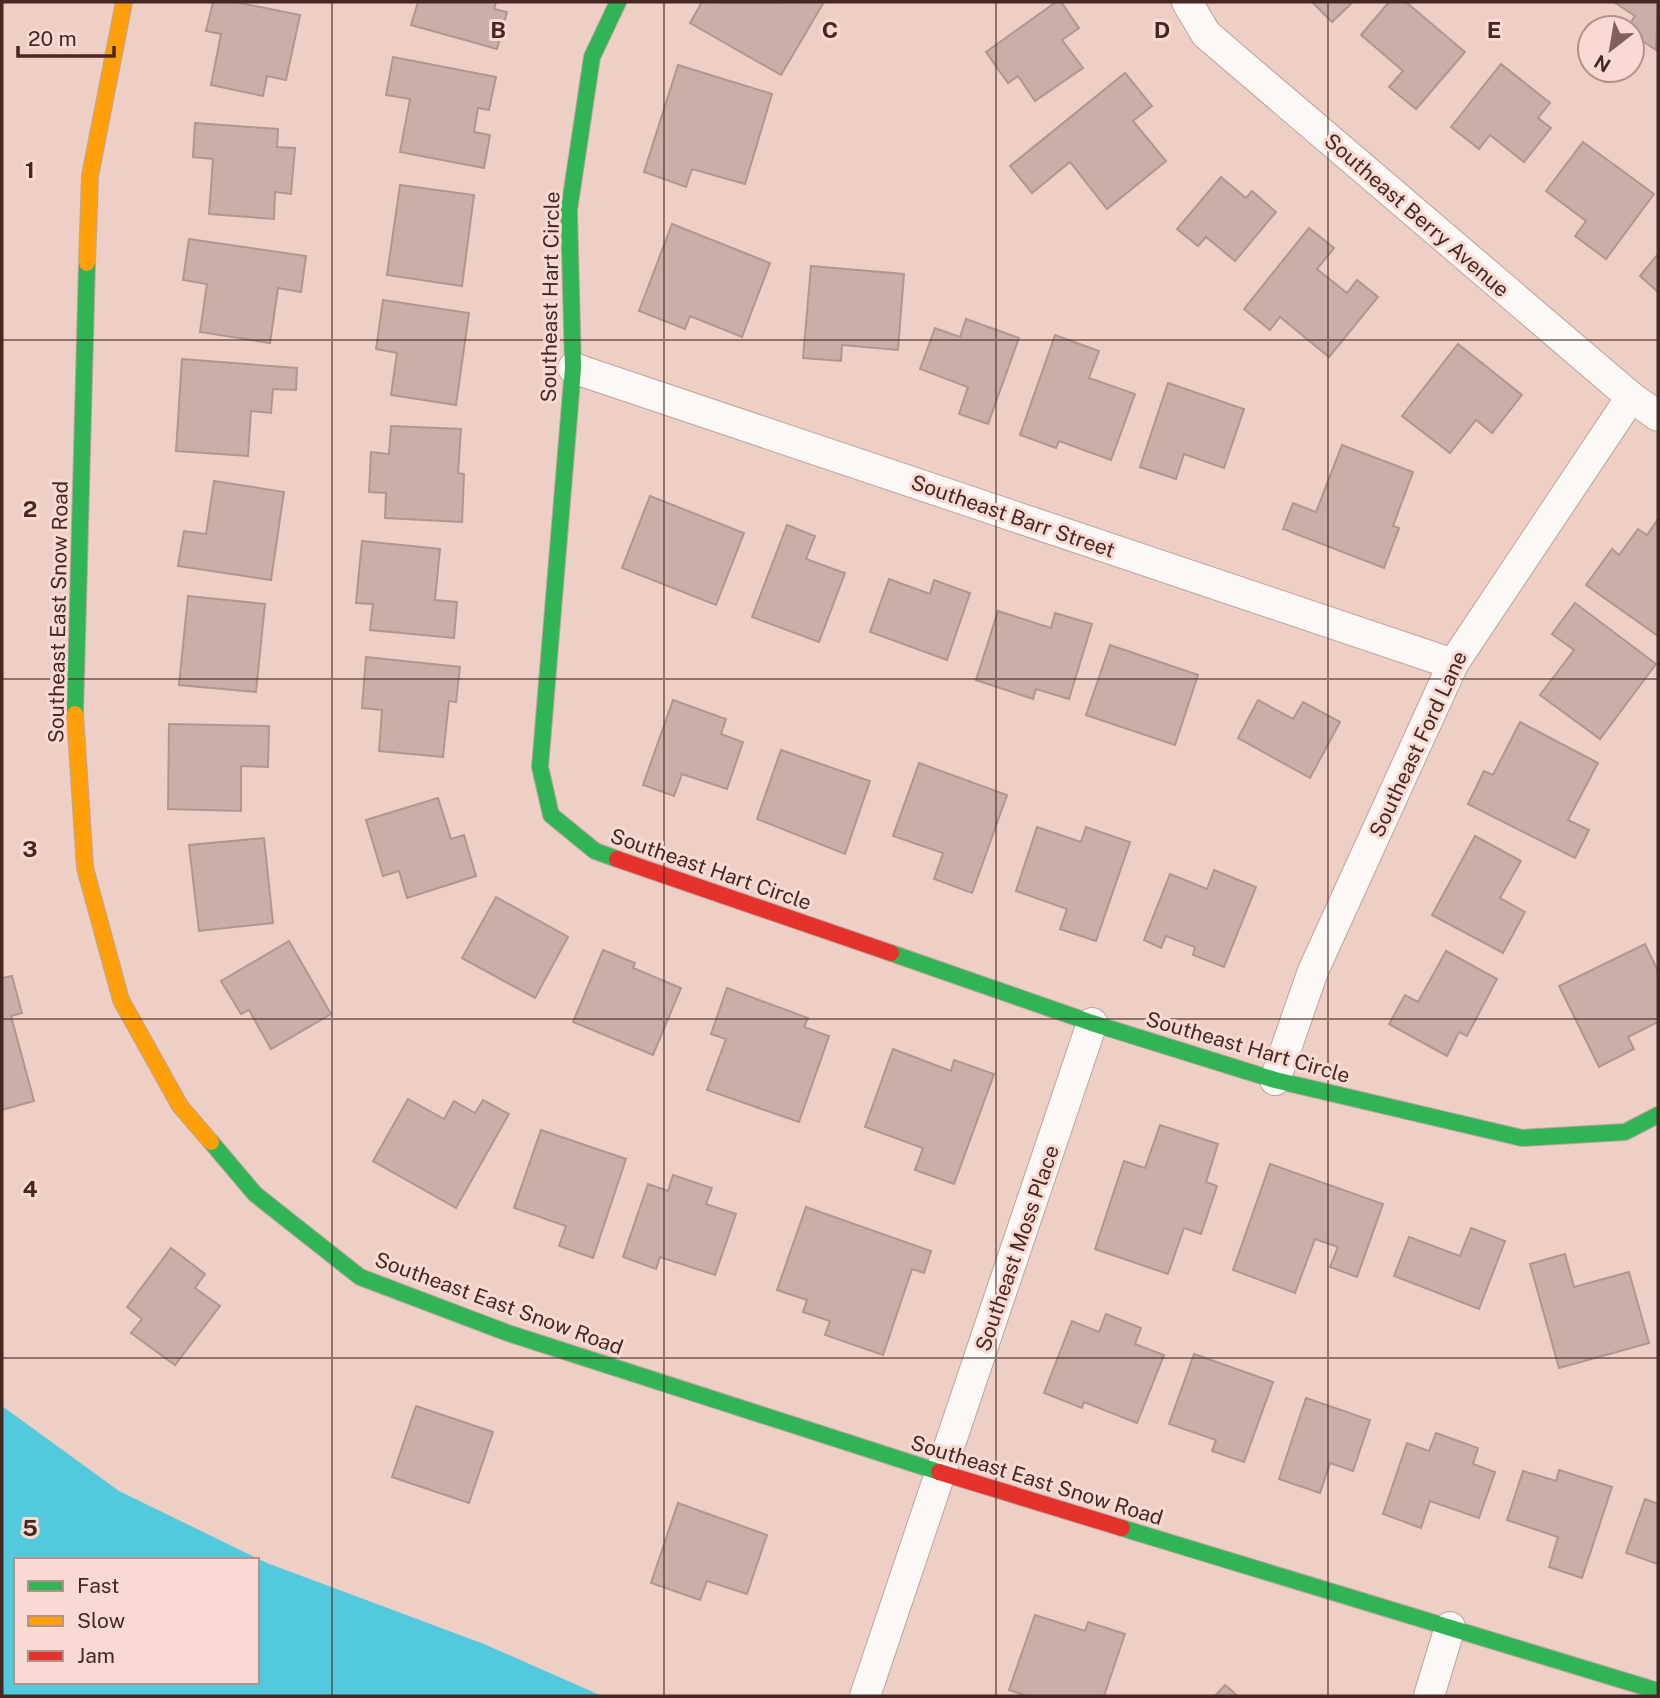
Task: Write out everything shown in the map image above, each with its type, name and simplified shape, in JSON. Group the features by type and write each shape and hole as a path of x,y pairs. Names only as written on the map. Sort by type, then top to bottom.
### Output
{"street":[{"name":"Southeast East Snow Road","path":"124,2 90,176 74,702 85,869 121,1000 180,1106 255,1194 360,1277 508,1333 941,1473 1658,1691"},
{"name":"Southeast Hart Circle","path":"618,2 592,57 569,210 573,368 541,767 551,815 596,851 1092,1023 1275,1080 1522,1138 1625,1132 1658,1115"},
{"name":"Southeast Berry Avenue","path":"1187,2 1206,34 1631,397 1658,416"},
{"name":"Southeast Barr Street","path":"573,368 1453,664"},
{"name":"Southeast Ford Lane","path":"1275,1080 1313,971 1453,664 1631,397"},
{"name":"Southeast Moss Place","path":"865,1696 1092,1023"},
{"path":"1429,1696 1450,1627"}],"water":[{"path":"2,1406 119,1491 257,1558 14,1558 14,1684 259,1684 259,1559 484,1644 602,1696 2,1696"}],"building":[{"path":"213,2 235,2 300,15 286,80 267,76 263,96 211,85 221,34 206,31"},
{"path":"418,2 496,2 494,9 507,12 497,49 411,25"},
{"path":"702,2 824,2 781,75 690,23"},
{"path":"1056,2 1061,2 1079,28 1062,40 1083,68 1035,101 1018,76 1008,83 986,52"},
{"path":"1312,2 1353,2 1332,22"},
{"path":"1389,2 1406,2 1465,52 1416,109 1389,87 1403,71 1361,35"},
{"path":"1614,2 1658,2 1656,50 1646,43 1646,14 1632,14"},
{"path":"393,57 496,77 489,110 478,108 474,132 490,135 484,168 400,152 410,99 386,95"},
{"path":"1501,64 1550,103 1538,118 1551,128 1524,162 1490,135 1479,149 1451,127"},
{"path":"678,65 772,94 745,184 692,169 686,187 644,172"},
{"path":"1125,73 1152,106 1133,121 1166,161 1107,209 1070,162 1032,193 1010,166"},
{"path":"195,123 278,129 277,147 295,148 291,194 275,192 274,219 209,214 213,159 193,157"},
{"path":"1583,142 1654,194 1606,259 1575,236 1586,221 1546,191"},
{"path":"1221,177 1246,198 1252,191 1276,212 1235,261 1206,237 1198,246 1177,229"},
{"path":"400,185 474,195 462,286 387,275"},
{"path":"672,224 770,263 742,337 690,316 685,329 639,311"},
{"path":"1309,228 1334,248 1317,269 1347,293 1357,280 1378,297 1329,357 1280,317 1270,330 1244,309"},
{"path":"189,239 306,256 301,292 278,288 270,343 200,332 207,284 183,280"},
{"path":"1658,254 1658,292 1640,276"},
{"path":"811,266 904,274 898,350 842,345 841,361 803,358"},
{"path":"383,300 469,313 456,405 391,395 397,353 376,349"},
{"path":"966,319 1019,338 988,424 959,414 968,387 920,369 935,328 960,337"},
{"path":"1055,335 1099,351 1089,378 1135,394 1111,460 1059,441 1056,448 1020,435"},
{"path":"1458,344 1522,395 1492,433 1476,420 1450,453 1402,416"},
{"path":"182,359 297,368 296,390 273,389 271,413 251,411 248,456 176,451"},
{"path":"1168,383 1244,409 1224,468 1184,454 1176,479 1140,467"},
{"path":"391,426 461,429 458,473 464,474 462,522 385,518 386,493 369,492 371,452 389,454"},
{"path":"1342,445 1413,472 1393,526 1399,528 1384,568 1283,529 1293,503 1316,512"},
{"path":"214,481 284,492 271,580 178,566 184,531 206,534"},
{"path":"650,496 744,533 716,605 622,568"},
{"path":"1658,519 1658,636 1586,585 1612,549 1619,555 1638,529 1647,535"},
{"path":"787,525 815,536 806,559 845,573 819,642 752,617"},
{"path":"362,541 440,549 435,600 457,602 454,638 370,630 373,604 356,603"},
{"path":"889,579 930,594 934,580 970,593 947,660 870,632"},
{"path":"188,596 265,604 256,692 179,685"},
{"path":"1575,603 1656,664 1600,739 1540,695 1574,650 1552,634"},
{"path":"998,611 1051,628 1055,613 1092,624 1069,699 1036,689 1033,699 976,680"},
{"path":"1110,645 1198,675 1175,745 1086,715"},
{"path":"366,657 460,667 456,702 449,701 443,757 379,751 382,710 362,708"},
{"path":"673,700 726,719 721,734 743,742 727,789 682,774 674,796 643,785"},
{"path":"1258,700 1293,719 1303,702 1340,722 1310,778 1238,738"},
{"path":"1520,722 1598,763 1568,820 1589,830 1575,858 1468,804 1484,771 1493,775"},
{"path":"169,724 269,726 268,767 241,766 241,811 168,809"},
{"path":"781,750 870,781 845,854 757,819"},
{"path":"919,763 1007,795 972,893 934,879 943,853 893,836"},
{"path":"438,798 451,839 464,835 476,876 407,898 399,871 383,876 366,820"},
{"path":"1037,827 1081,842 1086,827 1130,842 1096,941 1060,929 1067,909 1016,891"},
{"path":"1475,836 1521,861 1500,898 1525,912 1503,953 1432,915"},
{"path":"264,838 273,923 199,931 189,845"},
{"path":"1214,870 1256,887 1224,967 1193,955 1195,947 1166,936 1161,948 1144,940 1170,874 1207,889"},
{"path":"496,897 568,937 535,998 462,958"},
{"path":"289,941 331,1014 271,1049 249,1010 241,1014 221,981"},
{"path":"1645,944 1658,971 1658,1022 1628,1037 1634,1049 1599,1067 1559,986"},
{"path":"603,950 635,963 633,968 681,988 653,1055 573,1022"},
{"path":"1446,951 1497,979 1467,1036 1459,1032 1447,1056 1389,1024 1405,995 1418,1002"},
{"path":"12,976 22,1013 11,1016 34,1101 2,1110 2,978"},
{"path":"727,988 808,1018 804,1027 829,1036 799,1122 707,1090 726,1039 711,1034"},
{"path":"893,1049 951,1071 954,1060 994,1074 954,1184 915,1170 923,1148 865,1127"},
{"path":"408,1099 444,1119 454,1101 475,1113 483,1100 509,1114 456,1208 373,1161"},
{"path":"1160,1125 1218,1144 1206,1182 1217,1186 1201,1234 1184,1228 1168,1274 1095,1249 1124,1161 1145,1168"},
{"path":"541,1130 626,1159 593,1258 559,1246 566,1226 514,1208"},
{"path":"1270,1164 1383,1204 1357,1277 1330,1267 1338,1247 1315,1239 1295,1293 1233,1270"},
{"path":"673,1175 712,1188 706,1204 736,1214 715,1275 660,1257 656,1269 623,1257 648,1184 668,1191"},
{"path":"806,1207 931,1251 924,1273 912,1269 883,1355 825,1335 830,1321 803,1312 807,1300 777,1290"},
{"path":"1471,1228 1505,1241 1479,1309 1394,1276 1409,1237 1460,1256"},
{"path":"171,1248 205,1274 195,1288 220,1306 175,1365 131,1333 142,1319 127,1307"},
{"path":"1565,1254 1574,1287 1629,1272 1649,1343 1559,1368 1530,1264"},
{"path":"1106,1314 1141,1328 1135,1344 1164,1355 1137,1423 1084,1402 1082,1408 1044,1393 1072,1321 1099,1332"},
{"path":"1194,1354 1273,1382 1244,1462 1212,1451 1216,1440 1169,1424"},
{"path":"1306,1398 1370,1420 1353,1471 1330,1463 1320,1493 1279,1479"},
{"path":"416,1406 493,1432 469,1503 392,1477"},
{"path":"1436,1433 1478,1448 1473,1464 1495,1472 1479,1518 1430,1501 1421,1528 1383,1514 1407,1443 1429,1451"},
{"path":"1559,1470 1612,1487 1582,1578 1549,1567 1558,1537 1507,1520 1523,1471 1556,1481"},
{"path":"1645,1499 1658,1504 1658,1564 1626,1553"},
{"path":"678,1503 767,1535 747,1594 707,1581 700,1600 651,1583"},
{"path":"1035,1615 1085,1631 1088,1622 1125,1634 1104,1696 1027,1696 1009,1690"},
{"path":"1225,1685 1238,1696 1215,1696"}],"traffic: fast":[{"path":"617,859 595,851 551,815 540,767 573,368 569,210 592,57 618,2"},
{"path":"75,714 87,263"},
{"path":"891,953 1092,1023 1275,1080 1522,1138 1625,1132 1658,1115"},
{"path":"211,1142 255,1194 360,1277 508,1333 939,1472"},
{"path":"1122,1528 1658,1691"}],"traffic: slow":[{"path":"87,263 90,176 124,2"},
{"path":"75,714 85,868 121,1000 180,1106 211,1142"}],"traffic: jam":[{"path":"617,859 891,953"},
{"path":"939,1472 1122,1528"}]}
